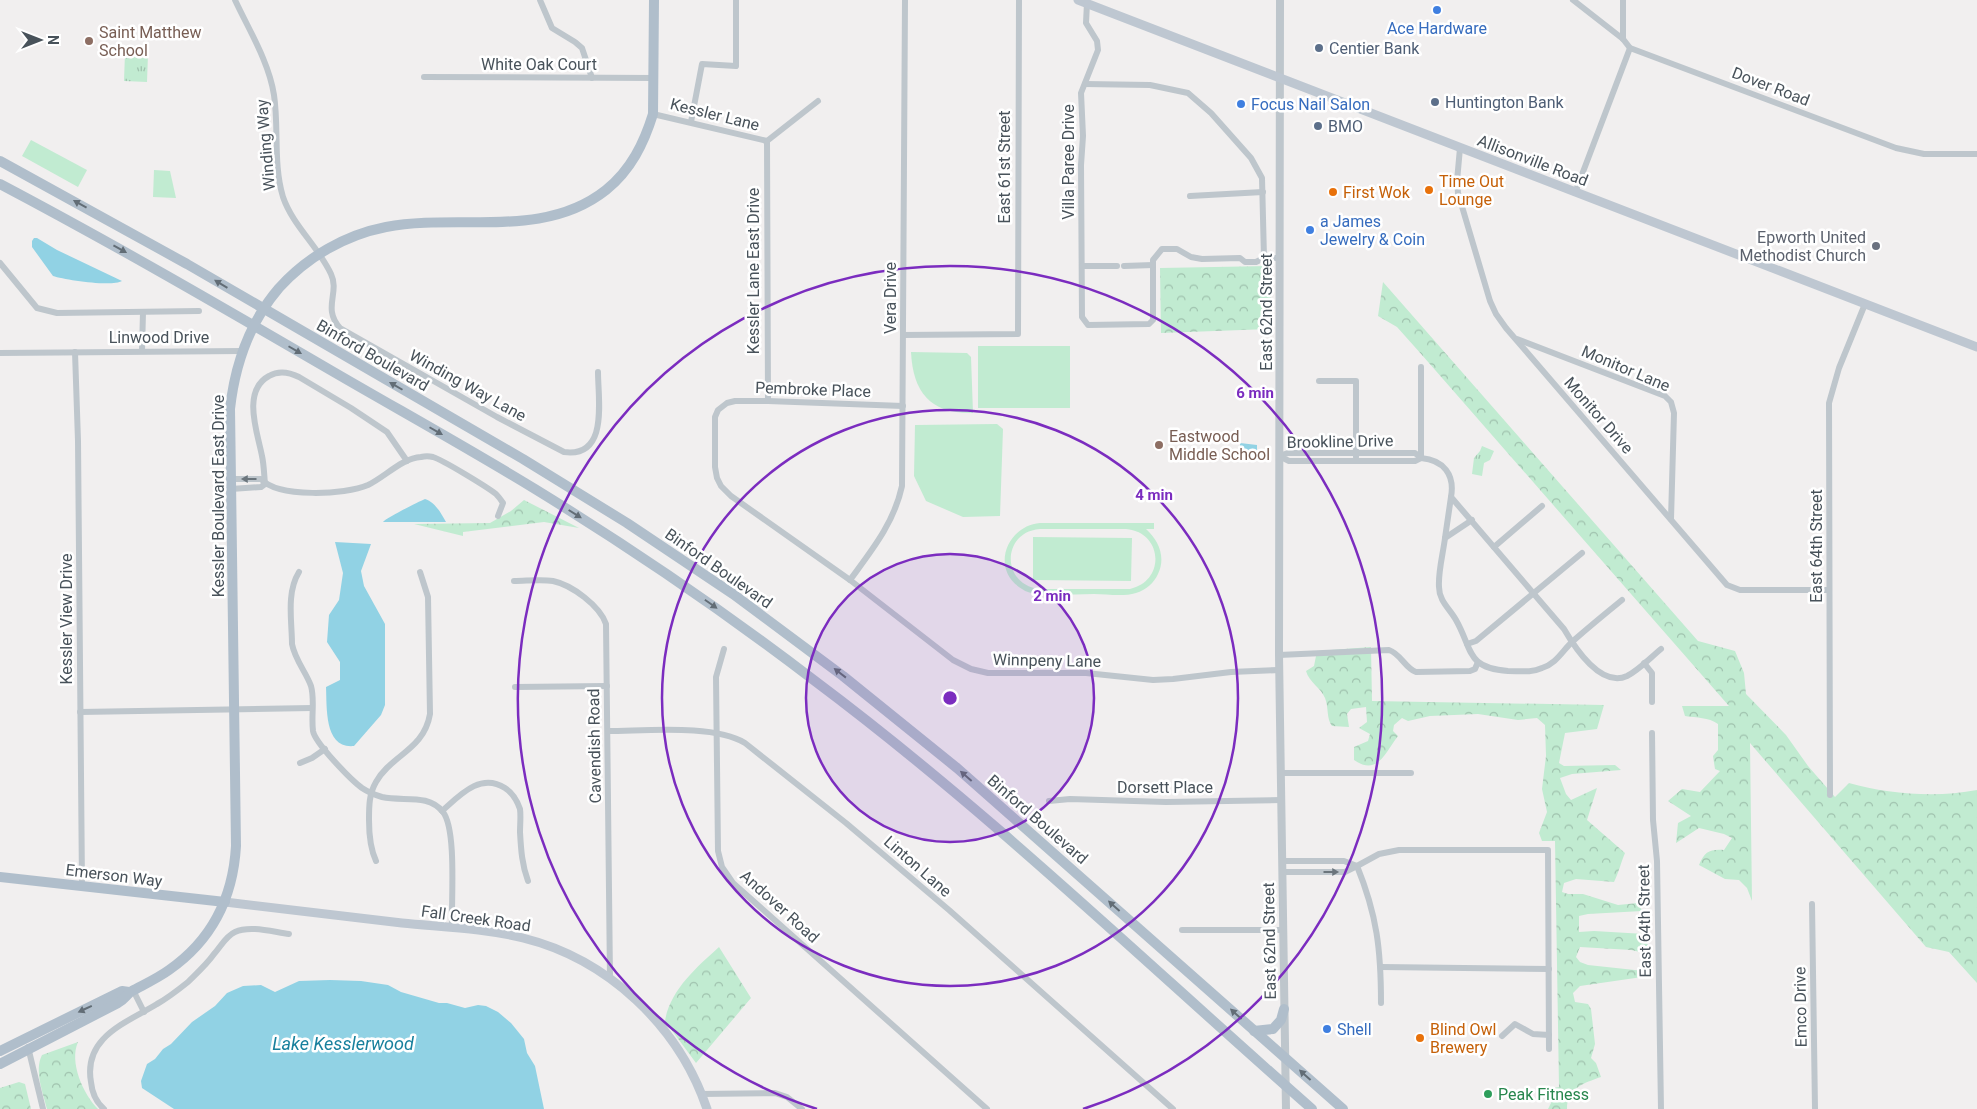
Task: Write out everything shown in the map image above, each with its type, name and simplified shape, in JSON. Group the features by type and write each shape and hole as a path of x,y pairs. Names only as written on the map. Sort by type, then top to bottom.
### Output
{"main road":[{"name":"Kessler Boulevard East Drive","path":"0,1064 126,998 131,991 160,976 184,958 209,931 225,902 231,884 235,856 231,484 232,398 236,371 253,325 263,309 285,282 320,254 357,235 388,226 418,223 529,220 551,217 569,211 599,196 620,178 636,156 648,132 653,114 654,0"},
{"name":"Allisonville Road","path":"1078,0 1977,347"},
{"name":"Binford Boulevard","path":"0,161 150,243 556,478 673,554 772,622 866,693 952,763 1342,1109"},
{"name":"Binford Boulevard","path":"0,184 116,247 473,452 568,510 684,586 778,652 886,735 962,798 1312,1109"},
{"name":"Emerson Way","path":"0,877 225,902"},
{"name":"Fall Creek Road","path":"225,902 510,935 538,942 582,961 610,979 637,1001 666,1032 686,1062 707,1109"},
{"name":"Kessler Boulevard East Drive","path":"0,1051 122,991 131,991"},
{"path":"1254,1031 1273,1029 1281,1020 1284,1009"}],"street":[{"name":"Winding Way","path":"234,0 264,62 272,86 276,109 279,175 284,197 294,221 320,254"},
{"path":"540,0 552,28 582,48 592,78"},
{"path":"691,122 702,64 736,66 736,0"},
{"name":"Vera Drive","path":"850,580 886,530 899,500 903,470 905,0"},
{"name":"East 61st Street","path":"903,335 1018,334 1019,0"},
{"name":"East 62nd Street","path":"1280,0 1279,670 1286,1109"},
{"path":"1573,0 1623,39 1630,48 1575,192"},
{"path":"1623,0 1623,39"},
{"name":"Villa Paree Drive","path":"1087,3 1086,22 1096,41 1098,50 1081,93 1084,136 1081,165 1082,317 1088,325 1149,324 1154,320 1153,265"},
{"name":"Dover Road","path":"1630,48 1896,148 1924,154 1977,154"},
{"name":"White Oak Court","path":"424,77 654,78"},
{"path":"1085,84 1150,85 1188,92 1211,113 1251,158 1262,178 1264,258"},
{"name":"Kessler Lane","path":"653,114 766,141 818,101"},
{"name":"Kessler Lane East Drive","path":"766,141 768,401"},
{"name":"Monitor Drive","path":"1460,148 1457,181 1460,200 1490,301 1499,319 1726,584 1740,590 1829,590"},
{"path":"1190,196 1263,192"},
{"path":"1082,266 1153,265 1153,260 1162,249 1177,249 1191,257 1202,259 1240,258 1245,262 1256,262 1264,258 1280,258"},
{"name":"Winding Way Lane","path":"320,254 333,277 331,311 334,322 340,328 418,374 559,450 570,452 581,450 591,444 596,437 598,426 598,372"},
{"path":"0,263 37,308 47,312 199,311"},
{"name":"East 64th Street","path":"1830,795 1830,399 1839,368 1865,304"},
{"path":"142,351 143,312"},
{"name":"Monitor Lane","path":"1516,339 1664,396 1670,400 1674,413 1671,519"},
{"name":"Linwood Drive","path":"0,353 242,351"},
{"name":"Kessler View Drive","path":"75,352 78,442 82,886"},
{"path":"1421,367 1421,458"},
{"path":"265,484 263,459 255,431 253,410 257,391 264,379 281,372 299,377 352,408 387,432 407,461"},
{"path":"1319,381 1356,381 1356,457"},
{"name":"Pembroke Place","path":"722,488 717,478 715,467 715,420 718,410 722,406 735,401 903,406"},
{"path":"231,484 262,487 265,484 284,490 304,492 346,491 373,482 407,461 420,456 434,458 496,494 503,503 498,516"},
{"name":"Brookline Drive","path":"1279,456 1289,461 1356,457 1415,460 1421,458 1438,462 1448,472 1453,485 1438,585 1445,606 1455,618 1473,657 1478,662"},
{"name":"Winnpeny Lane","path":"722,488 730,496 850,580 954,660 979,671 993,674 1086,673 1162,680 1219,673 1279,670"},
{"path":"1451,497 1534,593 1597,671 1609,678 1625,677 1661,649"},
{"path":"1494,547 1542,506"},
{"path":"1445,538 1472,520"},
{"path":"1467,644 1476,641 1582,553"},
{"path":"299,572 292,594 292,644 310,685 314,734 354,781 371,793 386,798 422,800 433,804 442,811 447,819 451,833 452,928"},
{"path":"376,861 370,843 369,802 371,793 381,775 419,740 429,719 428,597 420,572"},
{"name":"Cavendish Road","path":"514,581 560,583 599,609 604,616 607,627 610,979"},
{"path":"1279,655 1388,650 1397,654 1411,670 1416,672 1470,671 1475,669 1478,662 1494,670 1523,672 1538,670 1558,658 1572,642 1622,600"},
{"name":"Andover Road","path":"724,649 716,677 718,850 722,867 728,877 987,1109"},
{"path":"1644,663 1652,673 1652,702"},
{"path":"515,687 607,686"},
{"path":"80,712 312,708"},
{"name":"Linton Lane","path":"608,731 718,732 745,743 846,823 949,910 1173,1109"},
{"name":"East 64th Street","path":"1652,733 1653,820 1657,871 1661,1109"},
{"path":"300,763 315,757 325,749"},
{"path":"1280,773 1412,773"},
{"path":"442,811 468,789 478,784 494,783 509,791 516,800 520,810 521,854 528,881"},
{"name":"Dorsett Place","path":"1049,801 1067,799 1166,802 1281,800"},
{"path":"1282,872 1345,872 1380,854 1396,850 1548,850 1550,1049"},
{"path":"1282,861 1344,861 1357,866 1366,888 1376,923 1381,967 1381,1003"},
{"name":"Emco Drive","path":"1812,904 1815,1109"},
{"path":"104,1109 98,1103 92,1089 90,1071 94,1052 109,1032 173,994 192,978 225,940 234,933 247,930 288,934"},
{"path":"1182,930 1283,930"},
{"path":"1381,967 1549,969"},
{"path":"131,991 144,1012"},
{"path":"1502,1036 1515,1024 1532,1034 1549,1035"},
{"path":"24,1039 29,1049 43,1109"},
{"path":"701,1094 775,1093 786,1097 802,1109"}],"green space":[{"path":"125,53 148,54 147,82 124,81"},
{"path":"31,140 87,170 78,187 22,156"},
{"path":"154,170 170,171 176,198 153,197"},
{"path":"1272,263 1269,329 1161,333 1160,268 1269,266"},
{"path":"1383,282 1698,641 1735,651 1744,673 1746,694 1786,735 1808,766 1835,797 1849,783 1880,790 1912,794 1945,794 1977,790 1977,983 1949,952 1926,947 1750,743 1752,901 1747,888 1739,880 1725,879 1699,865 1703,857 1709,852 1724,850 1732,838 1724,834 1699,828 1676,843 1678,823 1691,816 1668,801 1682,789 1700,792 1720,771 1715,769 1713,756 1718,750 1718,724 1706,719 1685,716 1682,706 1729,706 1397,327 1378,316"},
{"path":"978,346 1070,346 1070,408 978,408"},
{"path":"911,352 967,353 971,357 973,413 946,410 935,405 927,398 920,390 916,379"},
{"path":"997,424 1003,429 1000,516 963,517 926,501 914,476 915,425"},
{"path":"1482,446 1494,451 1490,460 1484,463 1482,476 1472,474 1474,458"},
{"path":"524,500 579,528 544,522 463,532 463,536 414,524 490,523 511,511"},
{"path":"1040,523 1154,523 1154,529 1146,529 1158,544 1161,555 1160,568 1149,586 1140,592 1131,594 1050,595 1029,592 1012,581 1005,561 1006,550 1011,540 1018,532 1028,526","holes":["1040,529 1126,529 1138,532 1147,539 1153,547 1155,557 1150,577 1142,584 1130,589 1040,589 1027,585 1018,578 1013,569 1011,559 1013,548 1018,539 1027,532"]},
{"path":"1033,537 1132,538 1131,581 1033,580"},
{"path":"1371,647 1372,701 1604,705 1597,729 1565,733 1559,763 1564,766 1615,765 1621,770 1572,774 1560,778 1566,794 1571,800 1597,788 1587,820 1625,853 1614,882 1576,879 1564,883 1562,892 1583,894 1618,905 1638,903 1642,911 1579,916 1579,932 1645,934 1650,954 1631,950 1580,947 1576,957 1580,962 1588,965 1644,971 1649,976 1580,986 1573,993 1575,1002 1588,1004 1591,1009 1595,1044 1591,1058 1596,1063 1601,1077 1583,1084 1573,1091 1567,1109 1548,1109 1553,1099 1546,1096 1546,1089 1559,1087 1555,841 1542,841 1539,833 1547,812 1542,789 1546,756 1545,725 1537,718 1518,720 1478,714 1430,716 1408,721 1402,718 1394,725 1393,731 1398,736 1385,755 1375,764 1369,766 1362,764 1354,760 1354,747 1368,741 1370,734 1359,728 1367,722 1366,707 1351,709 1347,714 1349,727 1332,726 1325,698 1306,671 1314,666 1317,651"},
{"path":"719,947 751,998 696,1063 665,1021 672,999 678,989"},
{"path":"78,1042 75,1059 76,1068 87,1095 98,1109 47,1109 39,1074 42,1055"},
{"path":"19,1082 25,1084 31,1109 0,1109 0,1088"}],"water":[{"path":"34,238 122,281 117,283 99,283 53,276 32,247"},
{"path":"1240,443 1257,445 1257,458 1240,458"},
{"path":"425,499 435,505 446,522 383,522 385,520"},
{"path":"335,542 371,544 361,571 364,586 385,624 385,705 381,715 354,746 344,745 337,741 332,734 327,716 326,687 340,680 340,662 327,642 329,615 339,600 343,573"},
{"name":"Lake Kesslerwood","path":"299,981 361,981 388,985 401,992 439,1003 447,1003 465,1008 478,1005 486,1006 498,1012 511,1023 524,1039 527,1053 535,1066 544,1109 174,1109 142,1088 141,1081 147,1064 155,1059 192,1022 215,1006 227,993 243,986 261,985 275,992"}],"place":[{"name":"Ace Hardware","path":"1437,10"},
{"name":"Saint Matthew School","path":"89,41"},
{"name":"Centier Bank","path":"1319,48"},
{"name":"Huntington Bank","path":"1435,102"},
{"name":"Focus Nail Salon","path":"1241,104"},
{"name":"BMO","path":"1318,126"},
{"name":"Time Out Lounge","path":"1429,190"},
{"name":"First Wok","path":"1333,192"},
{"name":"a James Jewelry & Coin","path":"1310,230"},
{"name":"Epworth United Methodist Church","path":"1876,246"},
{"name":"Eastwood Middle School","path":"1159,445"},
{"name":"Shell","path":"1327,1029"},
{"name":"Blind Owl Brewery","path":"1420,1038"},
{"name":"Peak Fitness","path":"1488,1094"}]}
